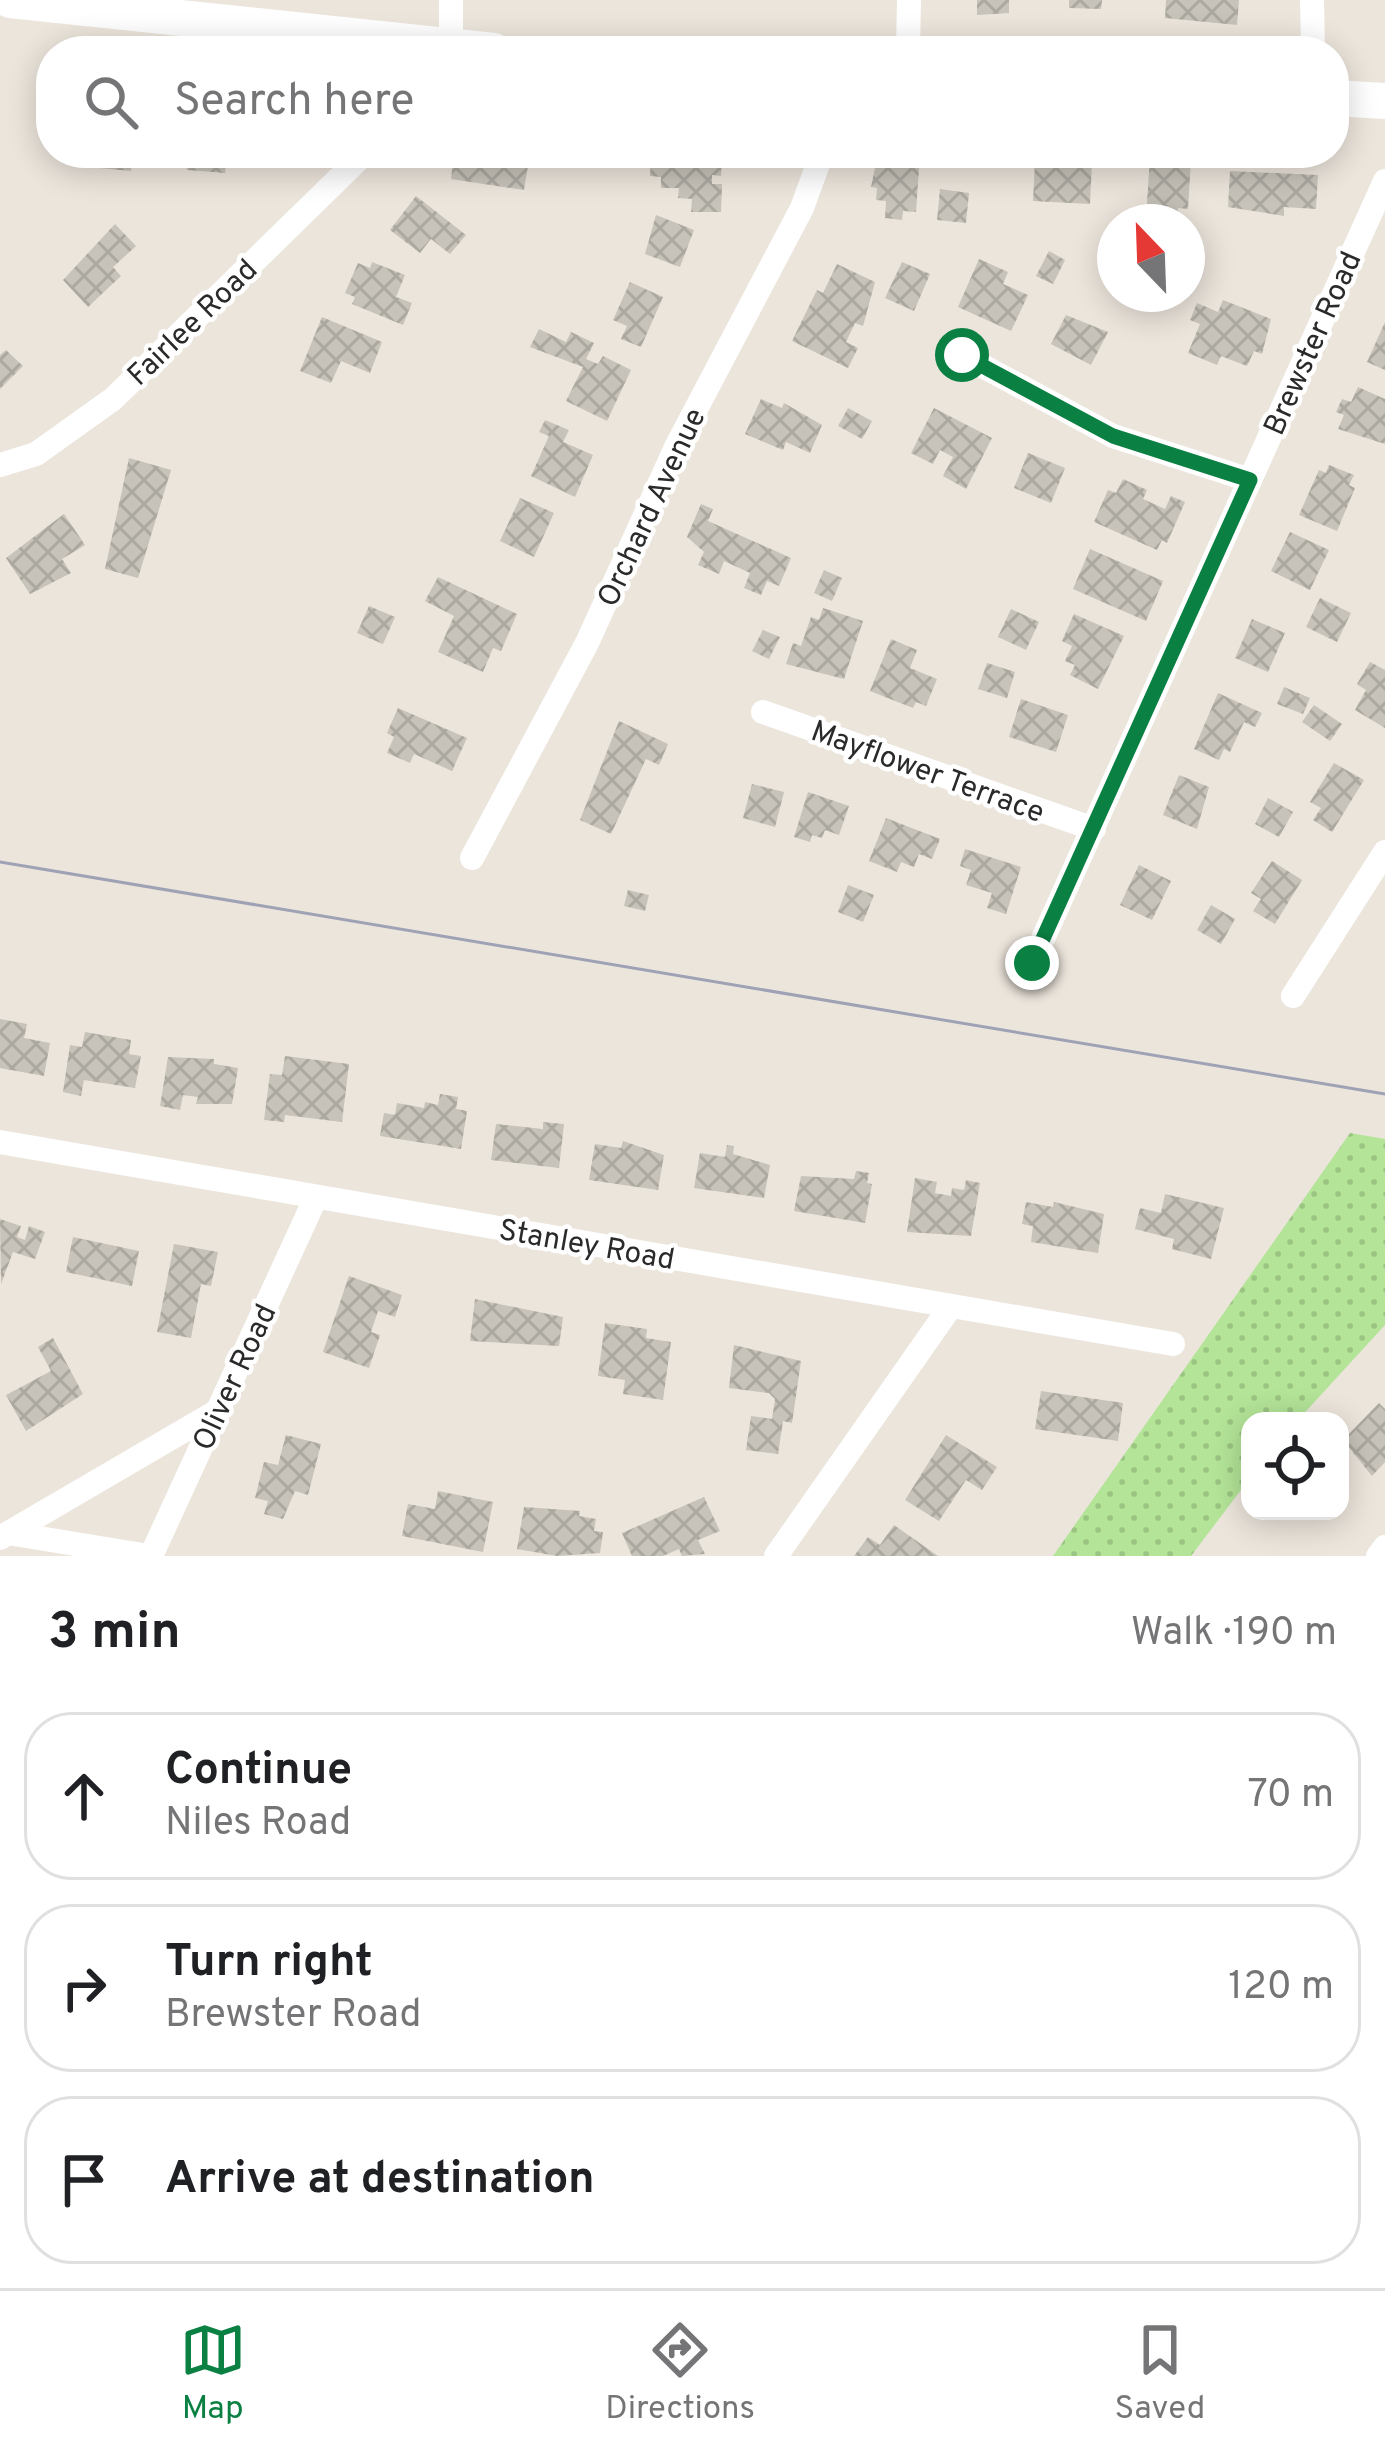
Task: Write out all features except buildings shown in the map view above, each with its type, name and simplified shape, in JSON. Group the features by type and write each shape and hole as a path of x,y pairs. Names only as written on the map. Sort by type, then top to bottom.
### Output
{"street":[{"path":"10,0 328,36"},
{"path":"452,0 452,36"},
{"path":"908,36 909,0"},
{"path":"1312,0 1313,36"},
{"path":"1349,99 1385,101"},
{"name":"Fairlee Road","path":"0,465 36,454 112,399 350,168"},
{"name":"Orchard Avenue","path":"472,858 587,643 677,445 802,208 817,168"},
{"name":"Brewster Road","path":"1032,963 1385,181"},
{"path":"962,355 1113,436 1250,480"},
{"name":"Mayflower Terrace","path":"763,712 1094,830"},
{"path":"1293,996 1385,852"},
{"name":"Stanley Road","path":"0,1142 1174,1344"},
{"name":"Oliver Road","path":"150,1556 316,1197"},
{"path":"776,1556 951,1306"},
{"path":"4,1536 219,1410"},
{"path":"4,1536 150,1556"},
{"path":"1378,1556 1385,1547"}],"green space":[{"path":"1350,1133 1385,1139 1385,1325 1305,1412 1241,1412 1241,1490 1191,1556 1053,1556"}],"tram line":[{"path":"0,862 1385,1094"}],"route":[{"path":"962,355 1113,436 1250,480 1032,963"}]}
